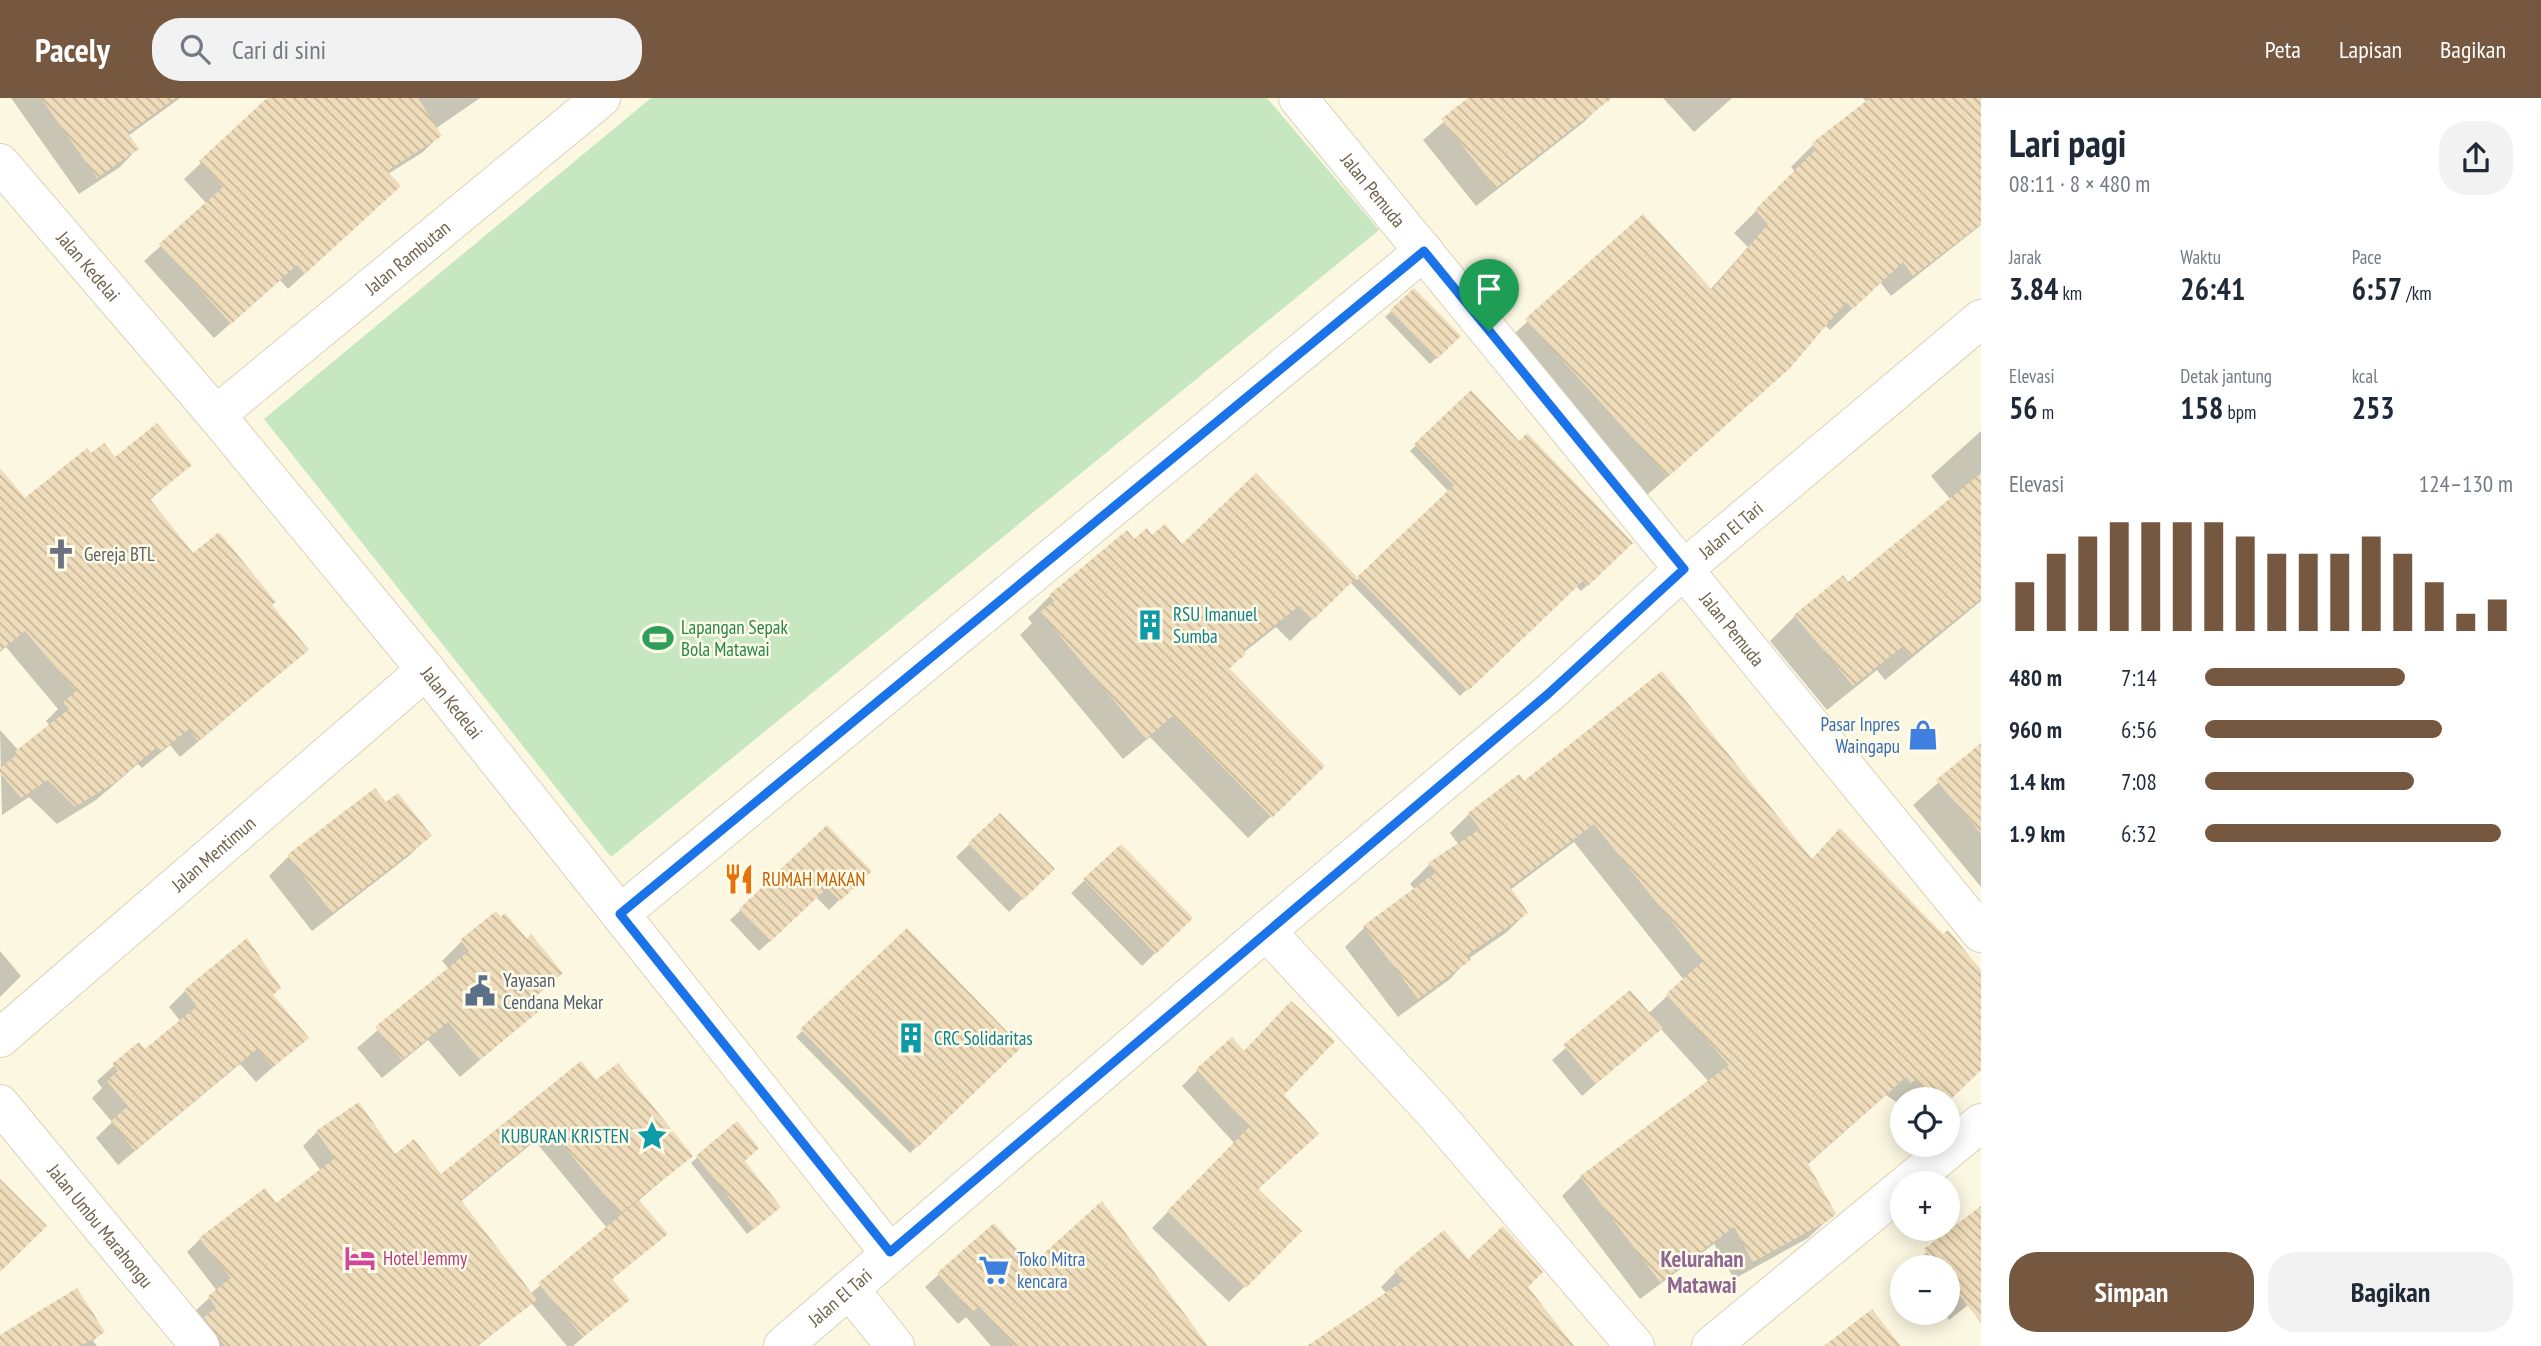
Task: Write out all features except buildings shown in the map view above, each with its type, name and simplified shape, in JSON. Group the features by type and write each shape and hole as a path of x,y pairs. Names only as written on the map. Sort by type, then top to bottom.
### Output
{"street":[{"name":"Jalan Rambutan","path":"216,415 601,98"},
{"name":"Jalan Pemuda","path":"1298,98 1981,933"},
{"name":"Jalan Kedelai","path":"0,163 216,415 426,670 890,1252"},
{"path":"620,914 1424,251"},
{"name":"Jalan El Tari","path":"783,1346 1266,931 1548,694 1684,569 1981,319"},
{"name":"Jalan Mentimun","path":"0,1038 426,670"},
{"path":"1266,931 1434,1112 1635,1346"},
{"name":"Jalan Umbu Marahongu","path":"0,1104 200,1346"},
{"path":"1923,1171 1981,1123"},
{"path":"1711,1346 1890,1198"},
{"path":"850,1290 895,1346"}],"green space":[{"name":"Lapangan Sepak Bola Matawai","path":"651,98 1267,98 1379,230 611,857 264,419"}],"place":[{"name":"Gereja BTL","path":"61,554"},
{"name":"RSU Imanuel Sumba","path":"1150,625"},
{"name":"Lapangan Sepak Bola Matawai","path":"658,638"},
{"name":"Pasar Inpres Waingapu","path":"1923,735"},
{"name":"RUMAH MAKAN","path":"739,879"},
{"name":"Yayasan Cendana Mekar","path":"480,991"},
{"name":"CRC Solidaritas","path":"911,1038"},
{"name":"KUBURAN KRISTEN","path":"652,1136"},
{"name":"Hotel Jemmy","path":"360,1258"},
{"name":"Toko Mitra kencara","path":"994,1270"}],"district":[{"name":"Kelurahan Matawai","path":"1702,1272"}],"route":[{"path":"1424,251 1489,331 1684,569 1548,694 890,1252 620,914 1424,251"}]}
